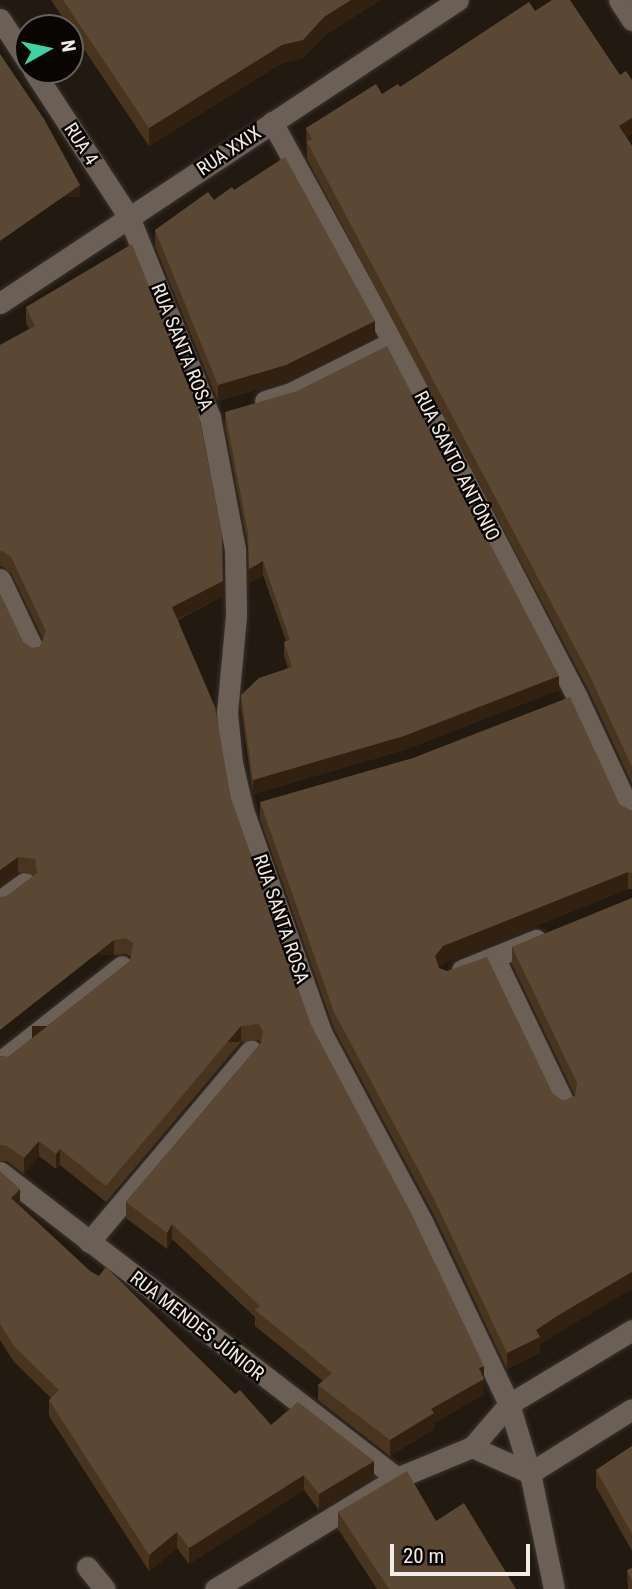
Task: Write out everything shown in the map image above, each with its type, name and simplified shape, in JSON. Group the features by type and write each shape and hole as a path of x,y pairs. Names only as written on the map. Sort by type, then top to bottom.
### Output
{"street":[{"name":"RUA XXIX","path":"0,303 458,0"},
{"path":"619,0 632,20"},
{"path":"0,19 14,40"},
{"name":"RUA 4","path":"42,84 129,217"},
{"name":"RUA SANTO ANTÔNIO","path":"272,122 393,342 577,696 632,815"},
{"name":"RUA SANTA ROSA","path":"129,217 211,417 235,549 236,616 227,713 232,763 243,810 322,1034 422,1221 509,1404 530,1472 554,1589"},
{"path":"211,417 291,393 393,342"},
{"path":"0,579 34,651"},
{"path":"552,706 577,696"},
{"path":"243,810 269,802"},
{"path":"0,901 25,883"},
{"path":"449,975 556,931"},
{"path":"494,957 565,1105"},
{"path":"0,1062 122,966"},
{"path":"89,1242 251,1050"},
{"name":"RUA MENDES JÚNIOR","path":"0,1172 397,1478"},
{"path":"215,1589 397,1478 472,1447 509,1404 632,1330"},
{"path":"472,1447 530,1472 632,1409"},
{"path":"87,1567 105,1589"}],"building":[{"path":"63,0 351,0 325,16 303,40 282,45 149,128 84,31 84,14 72,14"},
{"path":"552,0 570,0 620,75 626,71 632,80 632,118 619,126 632,146 632,767 589,674 307,142 312,139 306,128 376,84 382,94 398,84 400,87 529,2 535,11"},
{"path":"0,54 14,75 14,84 20,84 44,119 80,185 0,241"},
{"path":"285,157 375,321 286,365 218,385 155,230 208,192 214,200"},
{"path":"132,244 197,405 222,535 223,581 172,607 215,707 231,799 310,1023 410,1211 484,1366 479,1368 484,1379 431,1409 434,1413 390,1440 318,1385 332,1373 255,1310 260,1306 172,1224 167,1233 126,1202 261,1043 263,1031 259,1024 241,1026 106,1186 60,1149 56,1154 39,1141 24,1158 7,1146 0,1145 0,1056 8,1057 130,961 133,943 126,938 114,940 0,1030 0,897 7,896 37,873 35,859 18,857 0,870 0,594 23,642 32,648 40,647 46,631 11,557 0,551 0,345 35,326 26,307"},
{"path":"387,346 559,676 404,736 253,780 241,695 259,678 292,667 284,642 290,640 263,561 249,569 248,533 225,412 297,391"},
{"path":"570,697 620,805 632,811 632,873 628,872 443,946 435,956 439,968 447,971 487,957 553,1094 563,1101 575,1096 577,1083 512,947 632,898 632,1272 536,1330 540,1337 507,1353 434,1199 334,1012 260,802 413,758"},
{"path":"0,1171 20,1189 11,1198 90,1271 99,1276 106,1267 235,1394 240,1390 271,1425 298,1402 374,1461 319,1494 304,1475 189,1548 177,1532 149,1555 49,1400 59,1390 14,1346 0,1324"},
{"path":"632,1446 632,1534 596,1470"},
{"path":"407,1471 436,1521 464,1503 516,1589 389,1589 338,1512"}]}
